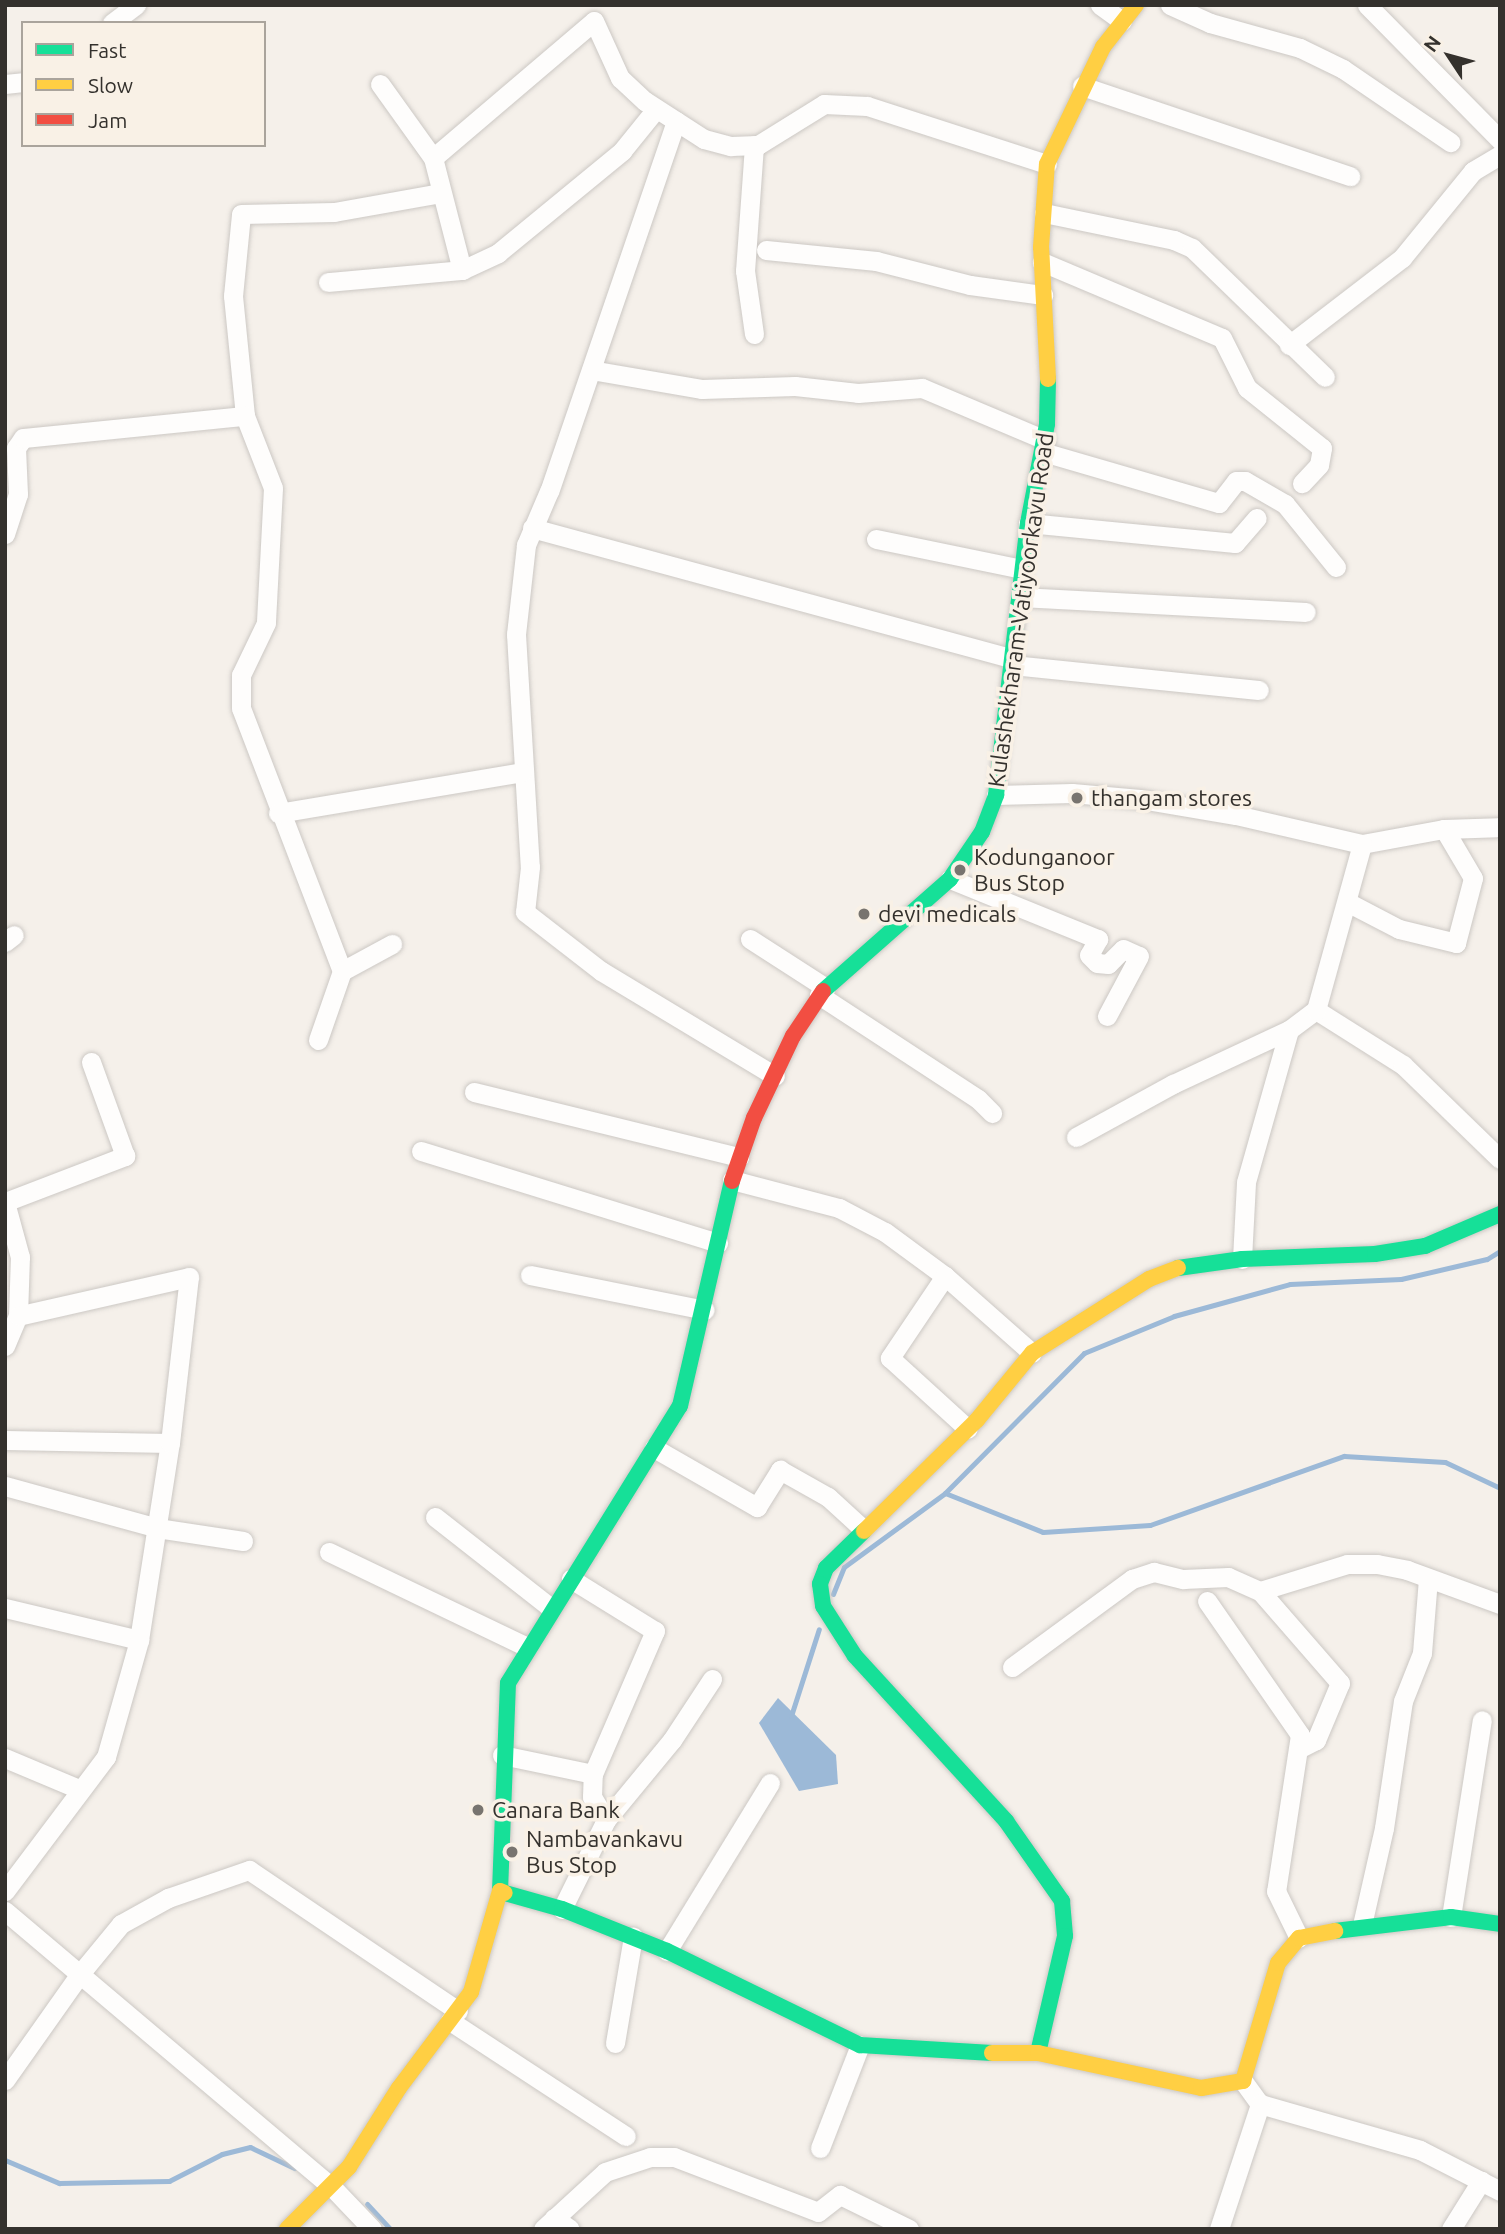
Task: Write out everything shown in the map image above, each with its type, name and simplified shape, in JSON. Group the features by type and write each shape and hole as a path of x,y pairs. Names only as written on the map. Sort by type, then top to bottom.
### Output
{"street":[{"path":"115,21 136,5"},
{"path":"1100,5 1122,21"},
{"name":"Kulashekharam-Vatiyoorkavu Road","path":"287,2229 332,2187 454,2016 480,1969 500,1891 505,1845 502,1755 504,1701 527,1647 680,1406 705,1310 732,1180 739,1157 775,1076 822,992 950,878 982,832 996,795 1028,523 1044,446 1049,359 1042,262 1047,164 1082,86 1122,21 1136,5"},
{"path":"1170,5 1210,23 1300,48 1343,69 1450,142"},
{"path":"1367,5 1500,140"},
{"path":"433,158 595,13 620,78 656,108 704,139 731,146 754,145 824,104 867,106 1047,164"},
{"path":"380,83 433,158 462,270"},
{"path":"1082,86 1350,176"},
{"path":"328,282 462,270 498,253 622,151 656,108"},
{"path":"676,121 591,370 526,545 516,634 522,772 530,867 524,912 601,971 775,1076"},
{"path":"754,145 745,271 754,334"},
{"path":"1290,345 1402,258 1473,170 1500,155"},
{"path":"318,1040 342,971 278,813 241,708 241,675 266,623 273,488 245,416 233,296 241,214 334,212 440,193"},
{"path":"1044,213 1174,240 1192,248 1325,377"},
{"path":"766,250 876,261 970,285 1043,295"},
{"path":"1042,262 1222,338 1247,388 1322,448 1319,465 1302,484"},
{"path":"591,370 702,389 795,386 858,393 922,388 1044,446 1219,503 1236,481 1245,481 1285,504 1336,567"},
{"path":"5,534 18,494 16,448 23,438 245,416"},
{"path":"1028,523 1235,542 1256,518"},
{"path":"533,528 1013,662 1259,690"},
{"path":"877,539 1022,569"},
{"path":"1020,597 1306,612"},
{"path":"278,813 522,772"},
{"path":"996,795 1072,793 1140,799 1236,815 1362,844 1444,829 1500,827"},
{"path":"1349,903 1399,929 1456,943 1473,878 1444,829"},
{"path":"1076,1137 1173,1084 1289,1030 1316,1010 1349,903 1362,844"},
{"path":"950,878 1098,939 1089,956 1097,964 1108,964 1122,949 1139,956 1107,1016"},
{"path":"750,939 978,1099 992,1113"},
{"path":"342,971 392,944"},
{"path":"1316,1010 1403,1065 1500,1159"},
{"path":"1242,1259 1246,1182 1289,1030"},
{"path":"5,1346 18,1316 20,1257 5,1202 125,1156 91,1062"},
{"path":"474,1092 739,1157"},
{"path":"421,1151 718,1243"},
{"path":"732,1180 839,1208 885,1231 945,1276 1032,1353"},
{"path":"1038,2053 1065,1936 1062,1901 1006,1821 855,1656 826,1614 820,1584 825,1568 968,1429 1032,1353 1162,1273 1242,1259 1375,1254 1425,1246 1500,1214"},
{"path":"530,1275 705,1310"},
{"path":"945,1276 890,1358 968,1429"},
{"path":"5,1891 106,1757 139,1640 170,1443 189,1277 18,1316"},
{"path":"5,1440 170,1443"},
{"path":"654,1448 757,1507 780,1470 828,1497 863,1529"},
{"path":"5,1486 156,1528 243,1541"},
{"path":"435,1517 551,1608"},
{"path":"329,1552 527,1647"},
{"path":"1260,1591 1347,1563 1377,1564 1428,1578 1500,1604"},
{"path":"1012,1667 1142,1574 1183,1579 1222,1576 1260,1591 1340,1683 1317,1740 1298,1749"},
{"path":"1362,1925 1384,1828 1403,1701 1422,1653 1428,1578"},
{"path":"571,1579 655,1631 593,1773 592,1797 606,1820"},
{"path":"1208,1601 1300,1735 1276,1891 1299,1938"},
{"path":"5,1608 139,1640"},
{"path":"562,1909 606,1820 672,1740 712,1679"},
{"path":"1451,1917 1482,1720"},
{"path":"502,1755 593,1773"},
{"path":"5,1758 81,1790"},
{"path":"667,1951 770,1783"},
{"path":"5,2080 79,1975 121,1924 167,1898 248,1870 626,2136"},
{"path":"500,1891 562,1909 667,1951 860,2045 934,2052 1038,2053 1201,2088 1242,2081"},
{"path":"5,1911 332,2187 372,2229"},
{"path":"1242,2081 1278,1963 1299,1938 1362,1925 1451,1917 1500,1924"},
{"path":"615,2043 633,1937"},
{"path":"820,2148 860,2045"},
{"path":"1242,2081 1260,2104 1420,2150 1500,2191"},
{"path":"1219,2229 1260,2104"},
{"path":"556,2225 605,2172 650,2157 674,2157 818,2212 840,2195 909,2229"},
{"path":"1451,2229 1481,2180"}],"water":[{"path":"778,1698 836,1755 838,1784 799,1791 759,1723"}],"waterway":[{"path":"833,1594 844,1567 945,1493 1084,1353 1174,1316 1290,1284 1401,1279 1487,1259 1500,1251"},
{"path":"945,1493 1043,1532 1150,1525 1344,1456 1445,1462 1500,1488"},
{"path":"791,1716 819,1629"},
{"path":"5,2160 59,2183 169,2181 222,2154 250,2147 294,2168"},
{"path":"367,2204 390,2229"}],"traffic: fast":[{"path":"823,991 950,879 982,832 996,795 1028,523 1047,424 1048,379"},
{"path":"500,1891 508,1683 680,1406 732,1181"},
{"path":"1178,1268 1242,1259 1375,1254 1425,1246 1500,1214"},
{"path":"864,1531 826,1568 820,1584 823,1606 855,1656 1006,1821 1062,1901 1065,1936 1038,2053"},
{"path":"505,1893 562,1909 667,1951 860,2045 992,2053"},
{"path":"1335,1931 1451,1917 1500,1924"}],"traffic: slow":[{"path":"1048,379 1041,247 1047,164 1103,47 1136,5"},
{"path":"864,1531 977,1420 1032,1353 1149,1279 1178,1268"},
{"path":"287,2229 349,2167 399,2088 471,1992 500,1891 505,1893"},
{"path":"992,2053 1038,2053 1201,2088 1243,2081 1278,1963 1299,1938 1335,1931"}],"traffic: jam":[{"path":"732,1181 754,1118 793,1036 823,991"}],"place":[{"name":"thangam stores","path":"1077,798"},
{"name":"Kodunganoor Bus Stop","path":"960,870"},
{"name":"devi medicals","path":"864,914"},
{"name":"Canara Bank","path":"478,1810"},
{"name":"Nambavankavu Bus Stop","path":"512,1852"}]}
